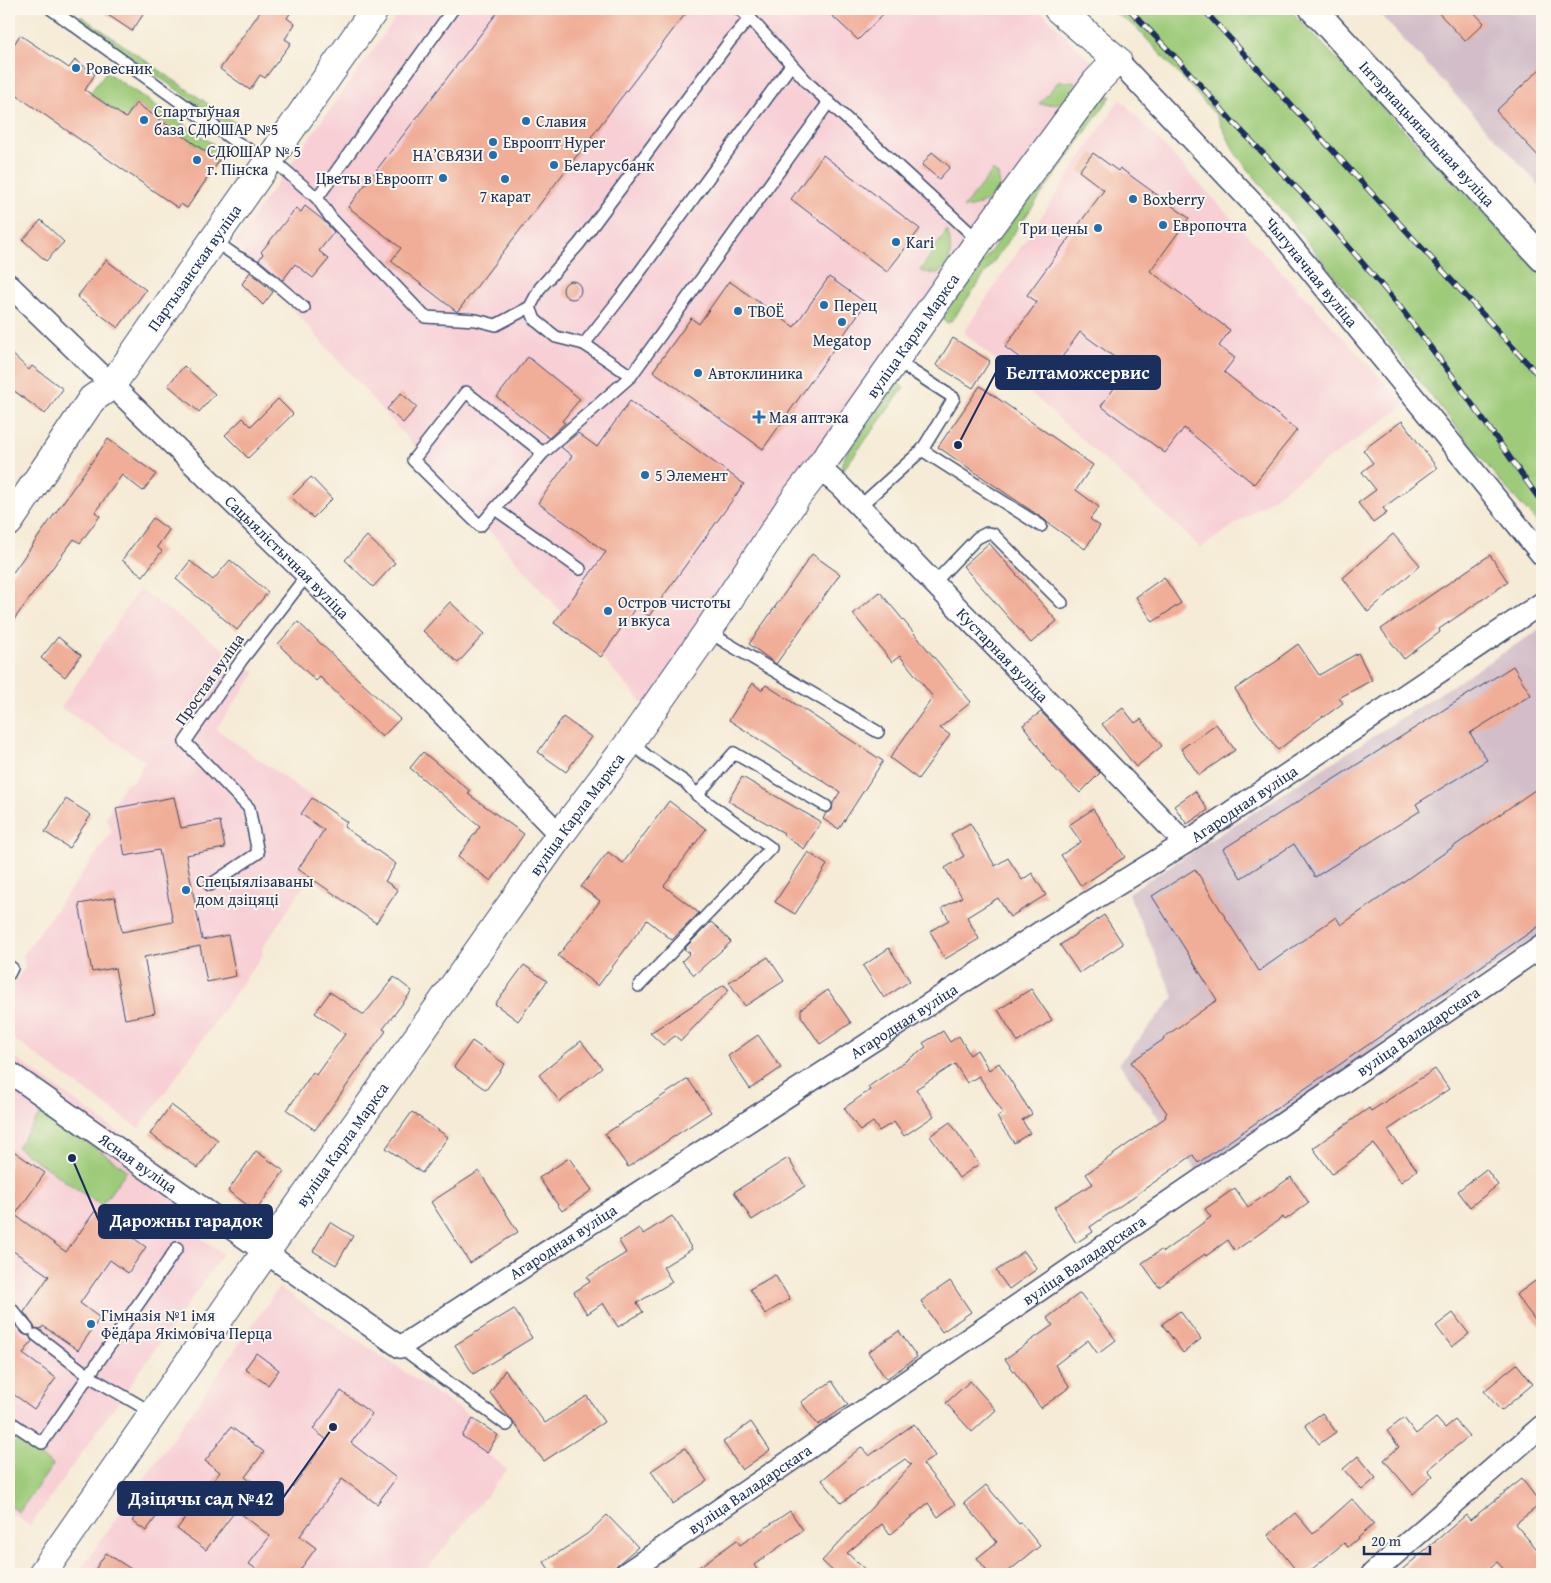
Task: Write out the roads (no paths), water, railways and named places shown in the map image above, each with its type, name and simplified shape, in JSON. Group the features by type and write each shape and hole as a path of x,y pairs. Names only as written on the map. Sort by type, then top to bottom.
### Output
{"main road":[{"name":"Партызанская вуліца","path":"9,522 92,399 111,386 272,159 375,9"},
{"name":"Чыгуначная вуліца","path":"1058,9 1117,60"},
{"name":"вуліца Карла Маркса","path":"42,1574 560,835 630,742 708,630 797,496 819,468 979,241 1096,82 1117,60"}],"street":[{"name":"Інтэрнацыянальная вуліца","path":"1313,9 1542,258"},
{"name":"Чыгуначная вуліца","path":"1117,60 1278,230 1542,555"},
{"name":"Сацыялістычная вуліца","path":"9,285 307,575 560,835"},
{"name":"Кустарная вуліца","path":"819,468 860,506 1184,843"},
{"name":"Агародная вуліца","path":"400,1347 1039,933 1184,843 1542,603"},
{"name":"вуліца Валадарскага","path":"626,1574 1542,946"},
{"name":"Ясная вуліца","path":"9,1072 266,1254"},
{"path":"266,1254 400,1347"},
{"path":"1372,1574 1542,1426"}],"lane":[{"path":"52,9 233,140 251,151 272,159 317,198 331,218 425,317 476,320 496,325 530,307 540,288 578,244 730,41 750,18"},
{"path":"317,198 453,9"},
{"path":"739,9 750,18 809,84 979,241"},
{"path":"584,344 622,296 792,65"},
{"path":"543,453 466,392 413,460 480,526 543,453 631,376 829,102"},
{"path":"213,240 255,266 304,308"},
{"path":"530,307 535,320 556,337 584,344 631,376"},
{"path":"860,506 922,450 954,398 895,360"},
{"path":"922,450 1041,526"},
{"path":"495,509 580,569"},
{"path":"934,583 977,538 987,533 993,534 1062,603"},
{"name":"Простая вуліца","path":"210,885 258,853 249,808 185,742 241,661 307,575"},
{"path":"708,630 725,642 878,732"},
{"path":"630,742 685,782 697,795 771,848 639,986"},
{"path":"697,795 734,753 826,806"},
{"path":"9,966 12,968 9,974"},
{"path":"9,1420 42,1442 177,1248"},
{"path":"9,1306 32,1332 89,1376 154,1414"},
{"path":"400,1347 507,1425"}],"railway":[{"path":"1129,9 1179,61 1232,121 1315,207 1400,307 1453,377 1542,503"},
{"path":"1203,9 1542,379"}],"place":[{"name":"Ровесник","path":"76,68"},
{"name":"Спартыўная база СДЮШАР №5","path":"144,120"},
{"name":"Славия","path":"526,121"},
{"name":"Евроопт Hyper","path":"493,142"},
{"name":"НАʼСВЯЗИ","path":"493,155"},
{"name":"СДЮШАР № 5 г. Пінска","path":"197,160"},
{"name":"Беларусбанк","path":"554,165"},
{"name":"Цветы в Евроопт","path":"443,178"},
{"name":"7 карат","path":"505,179"},
{"name":"Boxberry","path":"1133,199"},
{"name":"Европочта","path":"1163,225"},
{"name":"Три цены","path":"1098,228"},
{"name":"Kari","path":"896,242"},
{"name":"Перец","path":"824,305"},
{"name":"ТВОЁ","path":"738,311"},
{"name":"Megatop","path":"842,322"},
{"name":"Автоклиника","path":"698,373"},
{"name":"Мая аптэка","path":"759,417"},
{"name":"Белтаможсервис","path":"958,445"},
{"name":"5 Элемент","path":"645,475"},
{"name":"Остров чистоты и вкуса","path":"608,611"},
{"name":"Спецыялізаваны дом дзіцяці","path":"186,890"},
{"name":"Дарожны гарадок","path":"72,1158"},
{"name":"Гімназія №1 імя Фёдара Якімовіча Перца","path":"91,1324"},
{"name":"Дзіцячы сад №42","path":"333,1427"}]}
